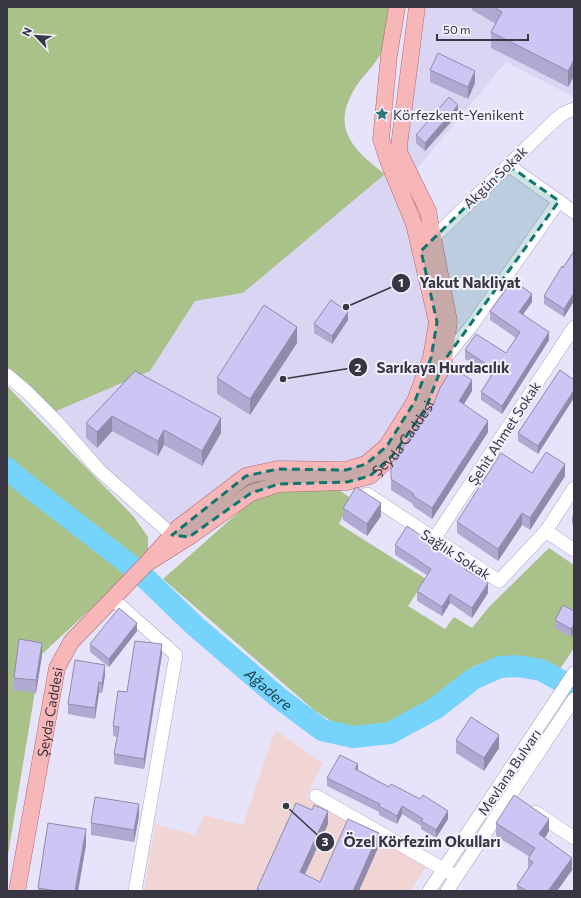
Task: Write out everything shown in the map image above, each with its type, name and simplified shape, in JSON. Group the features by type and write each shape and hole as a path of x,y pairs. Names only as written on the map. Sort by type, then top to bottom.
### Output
{"main road":[{"name":"Şeyda Caddesi","path":"17,891 57,668 71,642 146,564 179,527 246,476 278,469 346,470 366,464 387,446 415,401 437,360 437,322 421,251 414,224 387,158 381,139 389,55 397,7"},
{"name":"Şeyda Caddesi","path":"146,564 189,537 251,493 279,484 347,482 370,476 393,455 426,408 437,360 449,321 428,211 400,154 399,137 417,7"}],"street":[{"name":"Akgün Sokak","path":"421,251 433,237 554,120 564,113 574,109"},
{"path":"508,165 574,212"},
{"path":"437,360 472,325 559,202"},
{"name":"Şehit Ahmet Sokak","path":"434,539 574,327"},
{"path":"7,375 27,392 57,422 99,470 172,535 189,537"},
{"name":"Sağlık Sokak","path":"328,469 499,581 546,531"},
{"path":"574,488 546,531 574,550"},
{"path":"113,599 176,655 135,891"},
{"name":"Mevlana Bulvarı","path":"429,891 574,673"},
{"name":"Mevlana Bulvarı","path":"447,891 574,699"},
{"path":"511,795 574,838"},
{"path":"316,796 457,876"}],"highlighted area":[{"path":"508,165 559,201 444,361 426,408 393,455 370,476 347,482 279,484 251,493 189,537 172,535 246,476 278,469 346,470 366,464 387,446 415,401 431,358 437,322 421,251"}],"shaded area":[{"path":"424,7 574,7 574,97 506,62 415,171 406,147"},
{"path":"385,174 406,226 431,322 427,348 410,399 379,446 363,459 310,463 281,461 172,526 116,478 54,412 150,371 195,301 243,293"},
{"path":"275,730 323,763 306,797 428,864 410,891 144,891 155,824 195,835 204,815 243,825"}],"green space":[{"path":"7,7 389,7 381,53 359,82 350,97 345,111 345,123 353,145 362,155 385,174 243,293 195,301 150,371 54,412 7,368"},
{"path":"7,386 134,517 148,537 148,556 41,655 7,861"},
{"path":"333,486 352,499 339,524 426,579 408,606 445,629 454,617 472,628 489,607 549,548 574,565 574,648 560,669 505,656 474,666 448,688 397,720 365,729 339,726 315,711 163,579 258,495 277,490"}],"building":[{"path":"494,7 574,7 574,60 568,71 491,32 502,12"},
{"path":"438,53 475,71 468,87 430,70"},
{"path":"449,97 458,105 425,143 416,135"},
{"path":"574,251 574,293 564,309 544,296 562,266 563,268"},
{"path":"513,280 532,294 519,312 549,332 502,406 481,392 495,370 465,350 476,334 506,353 520,332 490,311"},
{"path":"331,300 348,312 332,336 314,324"},
{"path":"264,305 297,327 250,399 217,378"},
{"path":"452,368 472,380 459,401 488,421 432,508 391,479 391,464 434,403 440,388"},
{"path":"560,370 574,380 574,390 538,446 518,433"},
{"path":"135,371 221,418 202,451 164,430 158,441 112,416 97,432 86,423"},
{"path":"546,452 565,464 530,518 522,513 498,549 457,522 501,453 532,473"},
{"path":"356,487 381,503 367,524 343,508"},
{"path":"407,526 468,567 466,570 488,583 472,608 450,594 442,607 417,591 431,569 395,545"},
{"path":"563,605 574,611 574,624 571,629 555,620"},
{"path":"119,608 137,623 109,659 90,644"},
{"path":"19,639 42,643 36,680 14,678"},
{"path":"135,641 162,644 144,759 114,754 119,727 113,726 118,691 127,692"},
{"path":"75,660 105,665 102,683 99,682 95,708 68,704"},
{"path":"471,717 499,735 484,758 456,740"},
{"path":"340,755 358,764 355,769 389,787 391,784 420,799 423,795 448,811 436,830 421,821 423,819 402,806 397,816 379,806 380,804 327,778"},
{"path":"514,795 549,819 539,834 572,858 548,891 527,891 517,885 533,862 528,859 535,848 496,823"},
{"path":"95,797 139,804 134,830 91,823"},
{"path":"296,803 312,810 314,805 328,811 300,872 320,882 348,819 379,833 353,891 261,891 257,889"},
{"path":"48,823 86,829 75,891 56,891 38,888"}],"waterway":[{"name":"Ağadere","path":"7,468 19,479 139,572 195,626 279,698 322,730 353,737 390,733 436,708 473,679 500,667 517,666 541,670 574,688"}],"place":[{"name":"Körfezkent-Yenikent","path":"382,114"},
{"name":"Yakut Nakliyat","path":"346,307"},
{"name":"Sarıkaya Hurdacılık","path":"283,379"},
{"name":"Özel Körfezim Okulları","path":"286,806"}]}
